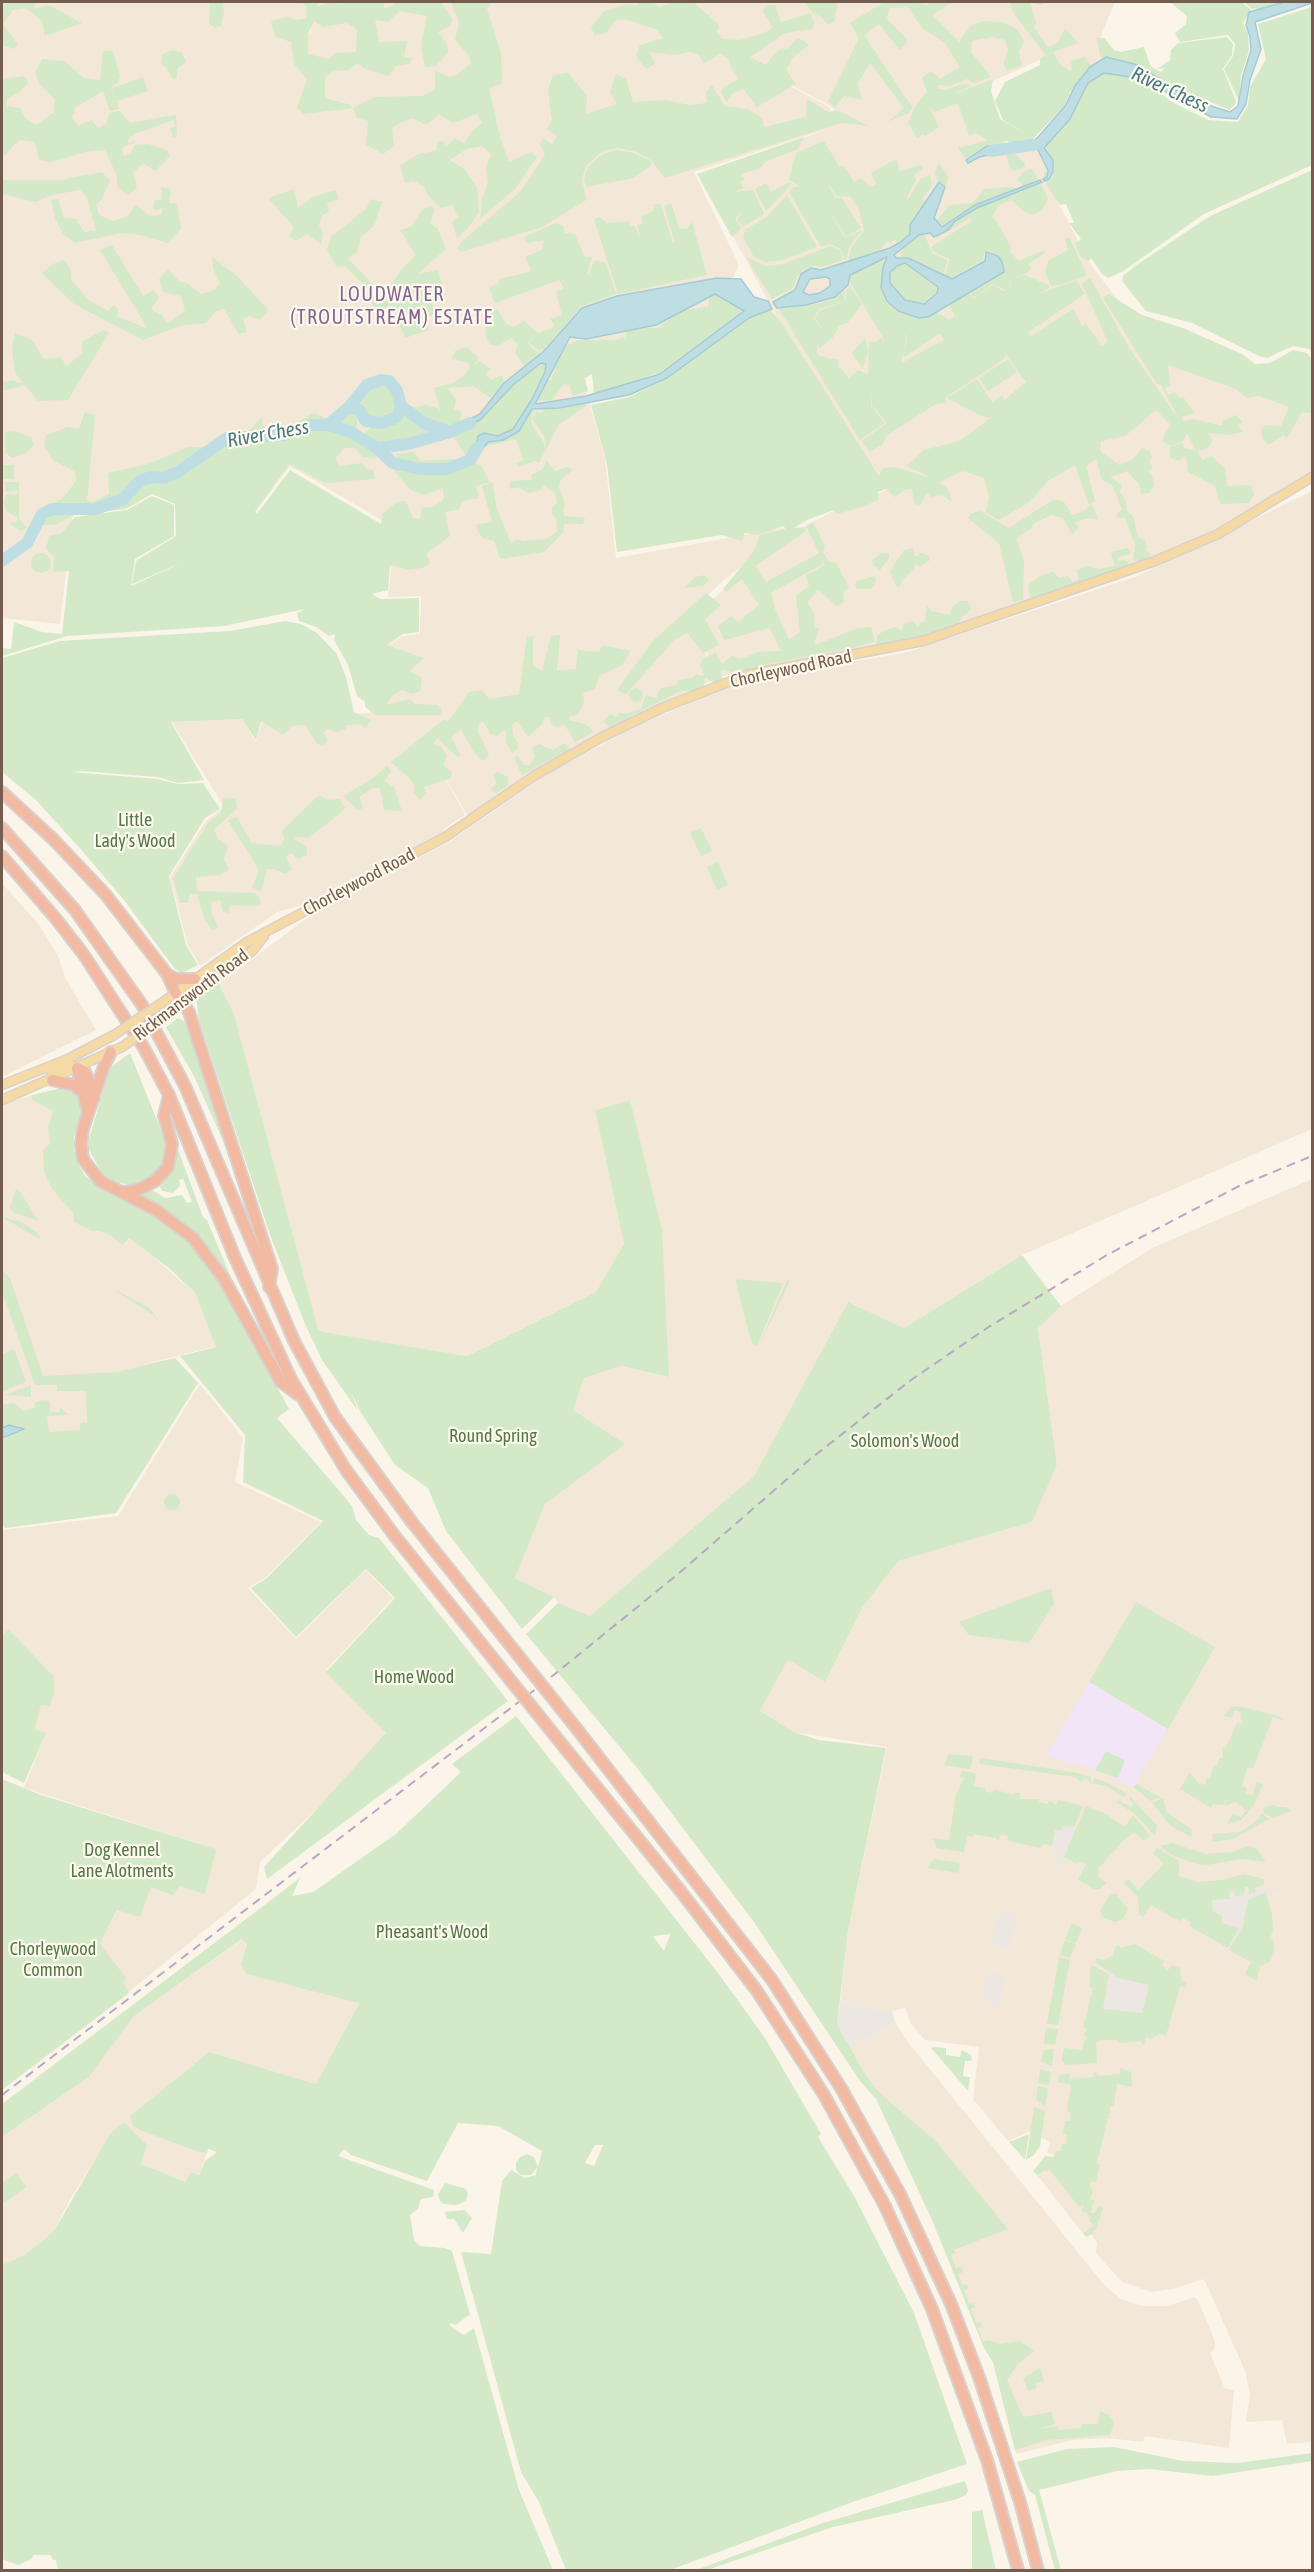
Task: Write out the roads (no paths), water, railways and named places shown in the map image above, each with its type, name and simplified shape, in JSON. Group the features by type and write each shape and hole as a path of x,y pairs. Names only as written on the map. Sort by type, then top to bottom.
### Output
{"highway":[{"path":"2,792 54,840 106,895 167,974 189,1012 272,1269 269,1287"},
{"path":"2,828 75,910 142,1005 189,1095 294,1341 335,1416 411,1521 573,1724 772,1980 841,2088 900,2194 951,2304 1005,2454 1038,2571"},
{"path":"2,856 57,920 104,984 169,1095 252,1298 302,1398 346,1470 394,1535 682,1893 757,1991 824,2095 885,2206 932,2309 992,2474 1018,2571"},
{"path":"167,974 176,979 195,979"},
{"path":"90,1097 111,1052"},
{"path":"77,1068 85,1072 93,1087 81,1144 83,1159 100,1181 169,1218 204,1251 224,1279 281,1382 302,1398"},
{"path":"52,1080 74,1085 90,1097"},
{"path":"124,1192 138,1190 155,1181 168,1167 172,1144 164,1116 169,1095"}],"main road":[{"name":"Chorleywood Road","path":"264,935 298,914 445,837 534,776 600,738 713,686 746,675 895,648 969,627 1187,549 1218,534 1312,477"},
{"name":"Rickmansworth Road","path":"2,1100 52,1080 122,1047 161,1015 195,979 247,942 264,935"},
{"name":"Rickmansworth Road","path":"2,1085 82,1052 137,1021 166,1000 179,998 253,950 264,935"},
{"path":"137,1021 161,1015"},
{"path":"36,1072 71,1065 77,1068 82,1052"}],"water":[{"path":"1285,2 1312,3 1255,22 1261,49 1250,80 1246,104 1237,119 1211,117 1143,79 1104,73 1088,83 1070,119 1044,148 1053,160 1053,172 1049,179 1044,181 1043,179 1047,177 1048,170 1037,148 1021,147 1014,142 1032,142 1039,136 1065,106 1075,86 1090,67 1106,57 1138,65 1176,90 1202,103 1230,112 1238,106 1243,76 1251,50 1246,25 1249,12"},
{"path":"1003,145 1009,151 979,157 968,163 966,160 987,146"},
{"path":"1040,180 1042,182 977,208 955,221 948,230 934,237 930,233 919,235 894,255 896,258 908,258 952,279 985,261 986,252 998,256 1002,262 1004,272 928,317 919,318 898,311 887,301 881,288 883,267 887,257 850,275 848,285 835,297 806,305 777,308 773,302 795,290 801,274 811,268 821,270 890,248 901,242 910,234 910,225 939,182 945,187 934,218 942,227 975,205","holes":["905,263 938,287 937,293 924,304 905,300 890,283 890,273 897,266","826,277 830,279 830,286 820,293 809,295 803,292 810,279"]},
{"path":"717,278 741,279 754,297 768,301 772,309 749,318 667,378 629,395 559,408 532,409 519,431 503,440 488,442 471,461 469,458 476,450 478,436 484,433 498,436 513,429 532,399 545,372 546,364 541,363 513,385 481,419 458,432 455,427 480,414 504,383 543,352 582,308 617,296","holes":["715,294 744,311 660,374 586,396 535,404 570,337 586,339 656,325"]},
{"path":"9,1425 24,1429 2,1438 2,1428"}],"waterway":[{"name":"River Chess","path":"991,151 1033,145"},
{"name":"River Chess","path":"328,425 349,407 367,385 381,380 389,381 397,391 401,406 424,423 450,432 470,423"},
{"name":"River Chess","path":"349,407 359,410 366,421 382,423 397,417 401,406"},
{"name":"River Chess","path":"2,561 27,543 42,514 52,509 95,509 122,500 140,481 151,477 164,478 178,472 227,438 285,435 311,425 328,425 351,432 377,448 393,463 420,469 447,469 470,460 478,447"},
{"name":"River Chess","path":"377,448 408,444 450,432"}],"railway":[{"path":"2,2095 545,1682 678,1574 809,1460 911,1380 987,1328 1107,1255 1239,1186 1312,1156"}],"district":[{"name":"LOUDWATER (TROUTSTREAM) ESTATE","path":"392,306"}],"park label":[{"name":"Little Lady's Wood","path":"135,830"},
{"name":"Round Spring","path":"493,1436"},
{"name":"Solomon's Wood","path":"905,1441"},
{"name":"Home Wood","path":"414,1677"},
{"name":"Dog Kennel Lane Alotments","path":"122,1860"},
{"name":"Pheasant's Wood","path":"432,1932"},
{"name":"Chorleywood Common","path":"53,1959"}]}
